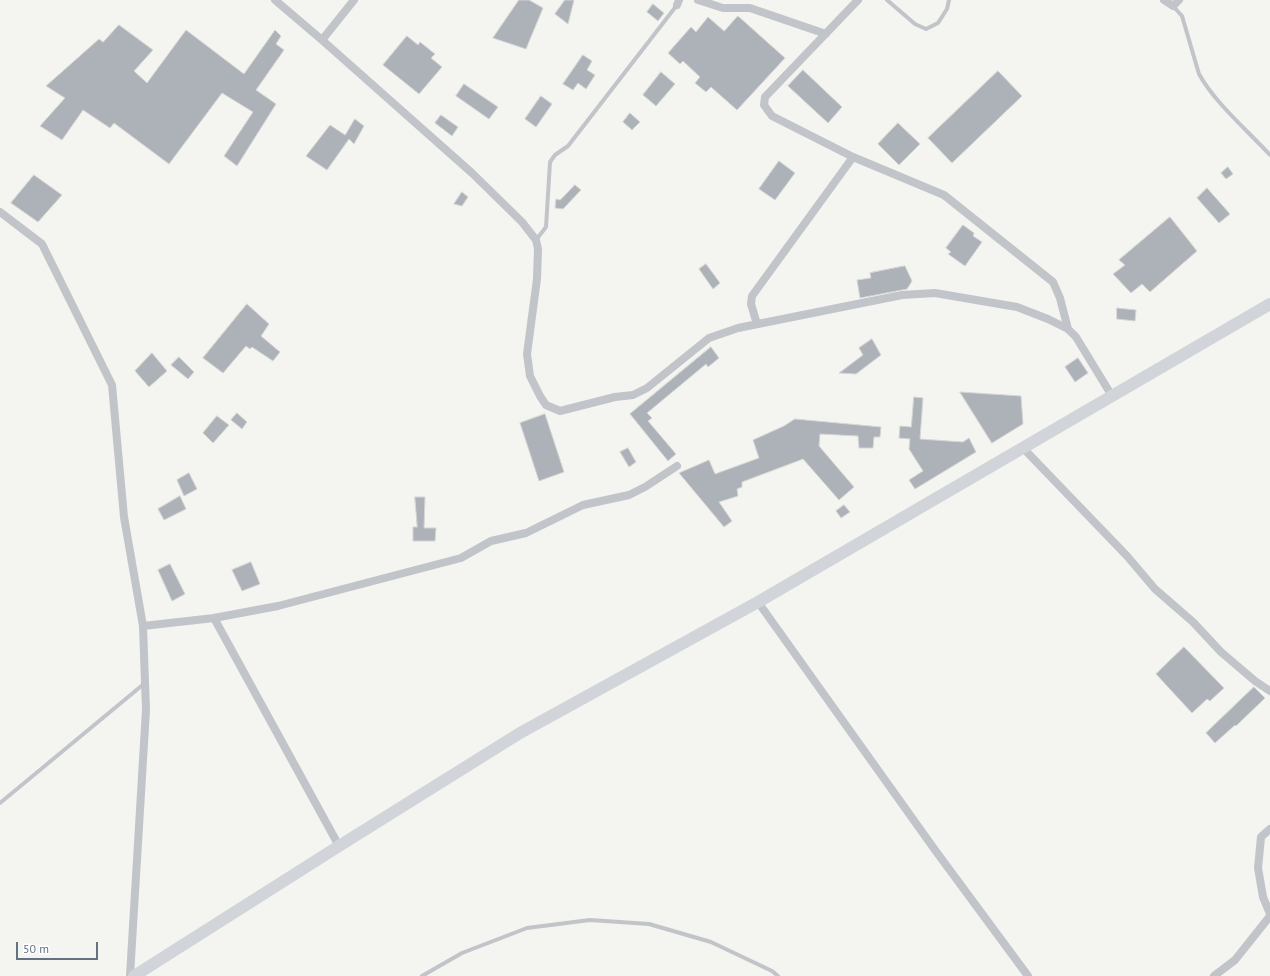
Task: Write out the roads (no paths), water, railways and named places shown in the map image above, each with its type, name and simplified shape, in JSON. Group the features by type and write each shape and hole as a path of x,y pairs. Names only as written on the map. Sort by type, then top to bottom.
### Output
{"main road":[{"path":"134,976 520,733 758,602 1270,304"}],"street":[{"path":"275,0 472,173 522,222 536,240 538,249 537,279 527,354 530,376 546,405 560,411 616,397 633,395 647,388 709,338 738,328 902,295 935,293 1017,308 1048,319 1068,329 1076,337 1112,396"},
{"path":"322,40 354,0"},
{"path":"698,0 723,8 750,8 826,34"},
{"path":"858,0 765,97 764,105 772,116 853,157 944,195 1053,282 1060,298 1068,329"},
{"path":"1164,0 1176,3"},
{"path":"757,324 751,304 752,296 853,157"},
{"path":"0,212 42,244 112,385 124,517 143,626 146,710 130,976"},
{"path":"1023,448 1127,556 1155,589 1193,622 1221,652 1270,691"},
{"path":"143,626 214,618 278,606 461,558 491,541 526,533 583,505 629,495 645,487 677,466"},
{"path":"758,602 935,850 1028,976"},
{"path":"214,618 340,846"},
{"path":"1214,976 1235,960 1270,915 1262,897 1258,868 1261,837 1270,829"}],"lane":[{"path":"887,0 915,24 926,29 938,23 947,9 949,0"},
{"path":"536,240 546,227 550,162 555,155 568,146 678,2"},
{"path":"1176,3 1182,16 1199,74 1203,81 1214,96 1270,154"},
{"path":"0,803 145,683"},
{"path":"422,976 462,953 527,928 590,920 649,924 711,942 772,971 778,976"}]}
